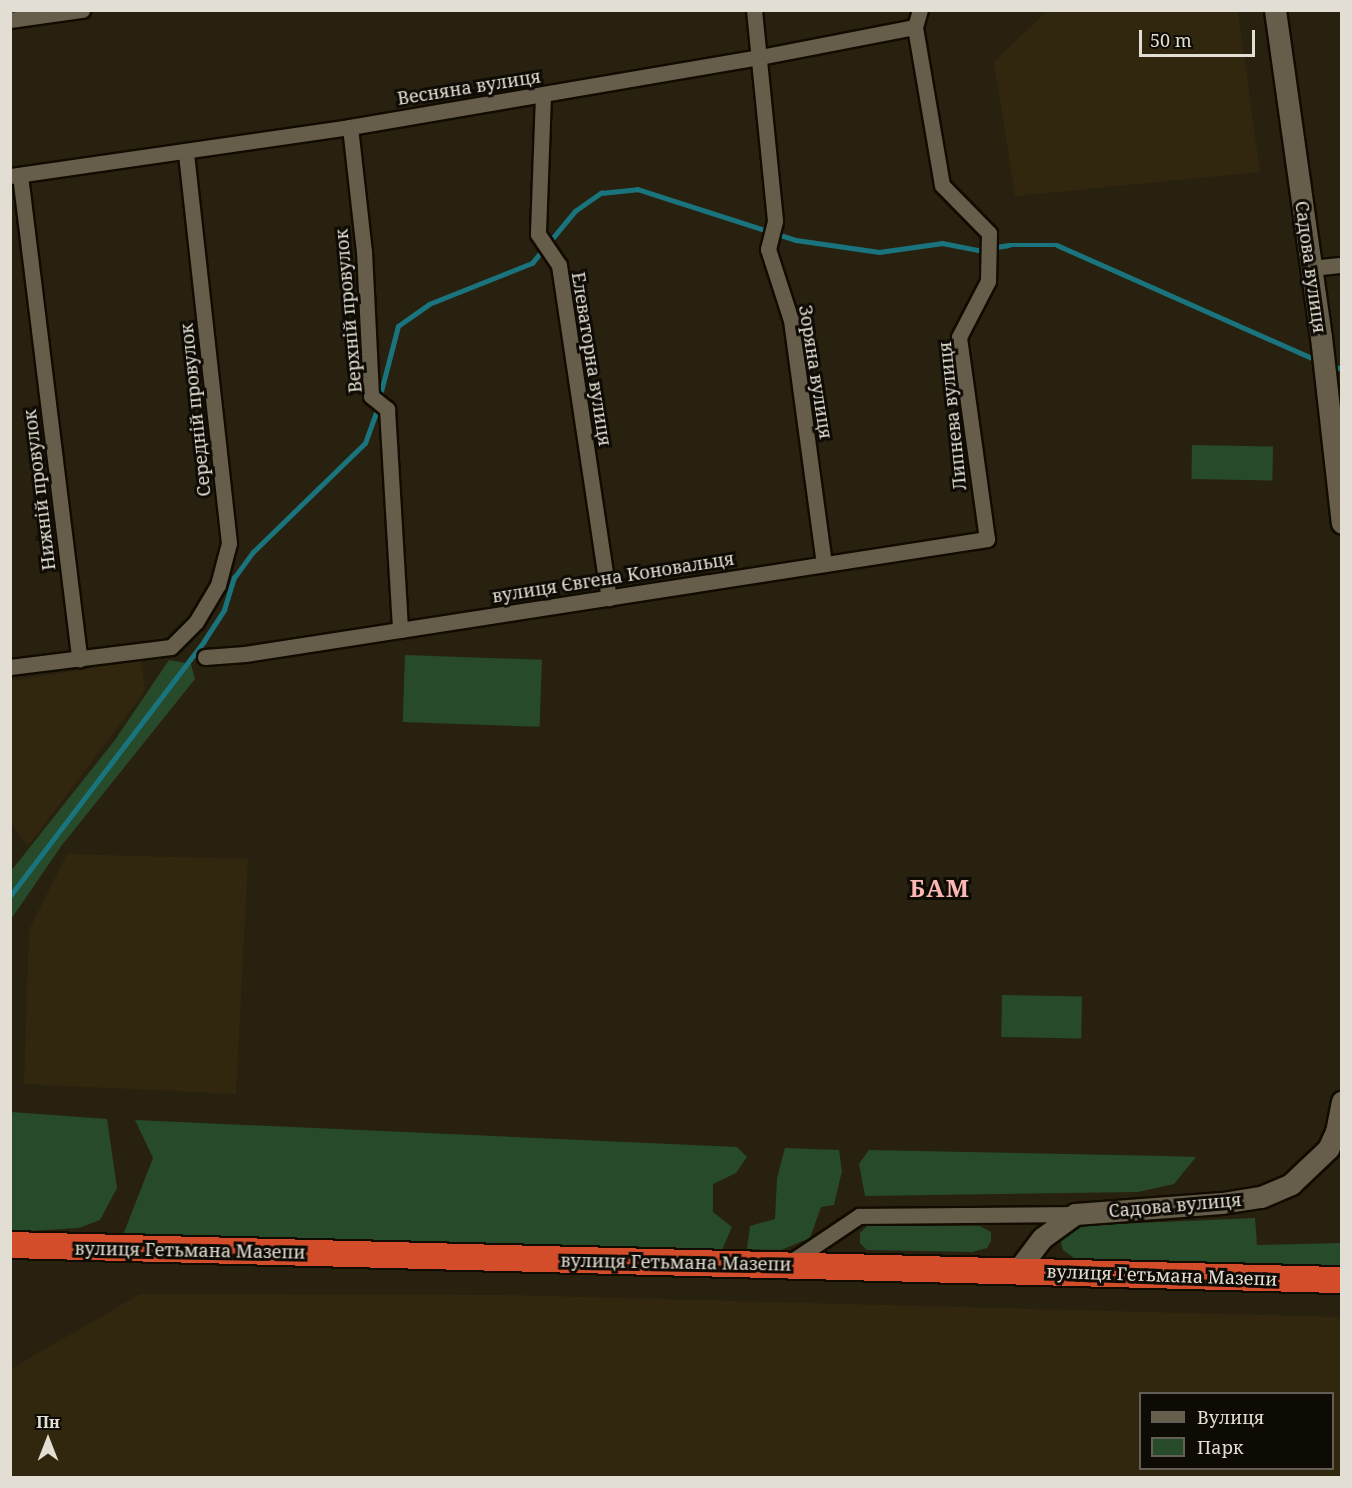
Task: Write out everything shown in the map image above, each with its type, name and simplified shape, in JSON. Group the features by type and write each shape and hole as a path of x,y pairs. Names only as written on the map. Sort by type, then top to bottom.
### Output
{"highway":[{"name":"вулиця Гетьмана Мазепи","path":"10,1245 1341,1280"}],"street":[{"path":"10,20 82,10"},
{"name":"Зоряна вулиця","path":"754,10 775,221 768,249 791,320 824,564"},
{"path":"915,27 920,10"},
{"name":"Садова вулиця","path":"1275,10 1325,369 1341,523"},
{"name":"Весняна вулиця","path":"15,175 350,127 760,57 915,27"},
{"name":"Липнева вулиця","path":"915,27 942,185 989,234 988,281 959,337 987,539"},
{"name":"Елеваторна вулиця","path":"543,95 538,234 559,266 609,598"},
{"name":"Верхній провулок","path":"350,127 364,251 371,396 387,409 400,630"},
{"name":"Середній провулок","path":"79,659 171,646 196,622 218,585 229,543 186,151"},
{"name":"Нижній провулок","path":"15,175 79,659"},
{"path":"1311,268 1341,265"},
{"name":"вулиця Євгена Коновальця","path":"205,657 245,654 987,539"},
{"path":"10,667 79,659"},
{"name":"Садова вулиця","path":"1074,1214 1222,1203 1261,1197 1291,1184 1322,1158 1336,1132 1341,1102"},
{"path":"785,1265 858,1216 1074,1214"},
{"path":"1017,1271 1042,1238 1074,1214"}],"shaded area":[{"path":"1047,11 1238,11 1260,172 1015,196 994,62"},
{"path":"141,660 145,691 28,846 11,823 11,681"},
{"path":"67,854 248,859 236,1094 24,1084 29,930"},
{"path":"140,1294 510,1295 1341,1317 1341,1477 11,1477 11,1369"}],"green space":[{"path":"1192,445 1273,446 1272,480 1191,479"},
{"path":"405,655 542,660 540,727 403,722"},
{"path":"169,660 191,664 195,679 62,845 11,919 11,871 115,740"},
{"path":"1002,995 1082,996 1081,1038 1001,1037"},
{"path":"11,1112 107,1119 117,1188 100,1220 79,1228 11,1232"},
{"path":"135,1120 737,1147 747,1157 736,1173 713,1184 713,1212 732,1227 722,1250 123,1235 153,1158"},
{"path":"785,1148 839,1150 842,1171 834,1205 821,1207 810,1238 781,1250 747,1249 750,1226 775,1219 777,1178"},
{"path":"869,1150 1196,1157 1174,1184 1138,1192 865,1196 859,1164"},
{"path":"1255,1218 1257,1245 1341,1243 1341,1266 1077,1260 1063,1250 1060,1238 1071,1226"},
{"path":"867,1226 980,1226 991,1232 991,1241 987,1248 972,1252 867,1250 860,1243 860,1233"}],"waterway":[{"path":"379,399 398,326 429,304 532,263 575,211 601,193 637,189 796,240 879,252 942,243 978,250 1009,245 1057,245 1317,360"},
{"path":"1330,365 1342,369"},
{"path":"10,896 204,641 224,610 234,578 253,552 365,443 378,407"}],"district":[{"name":"БАМ","path":"940,888"}]}
